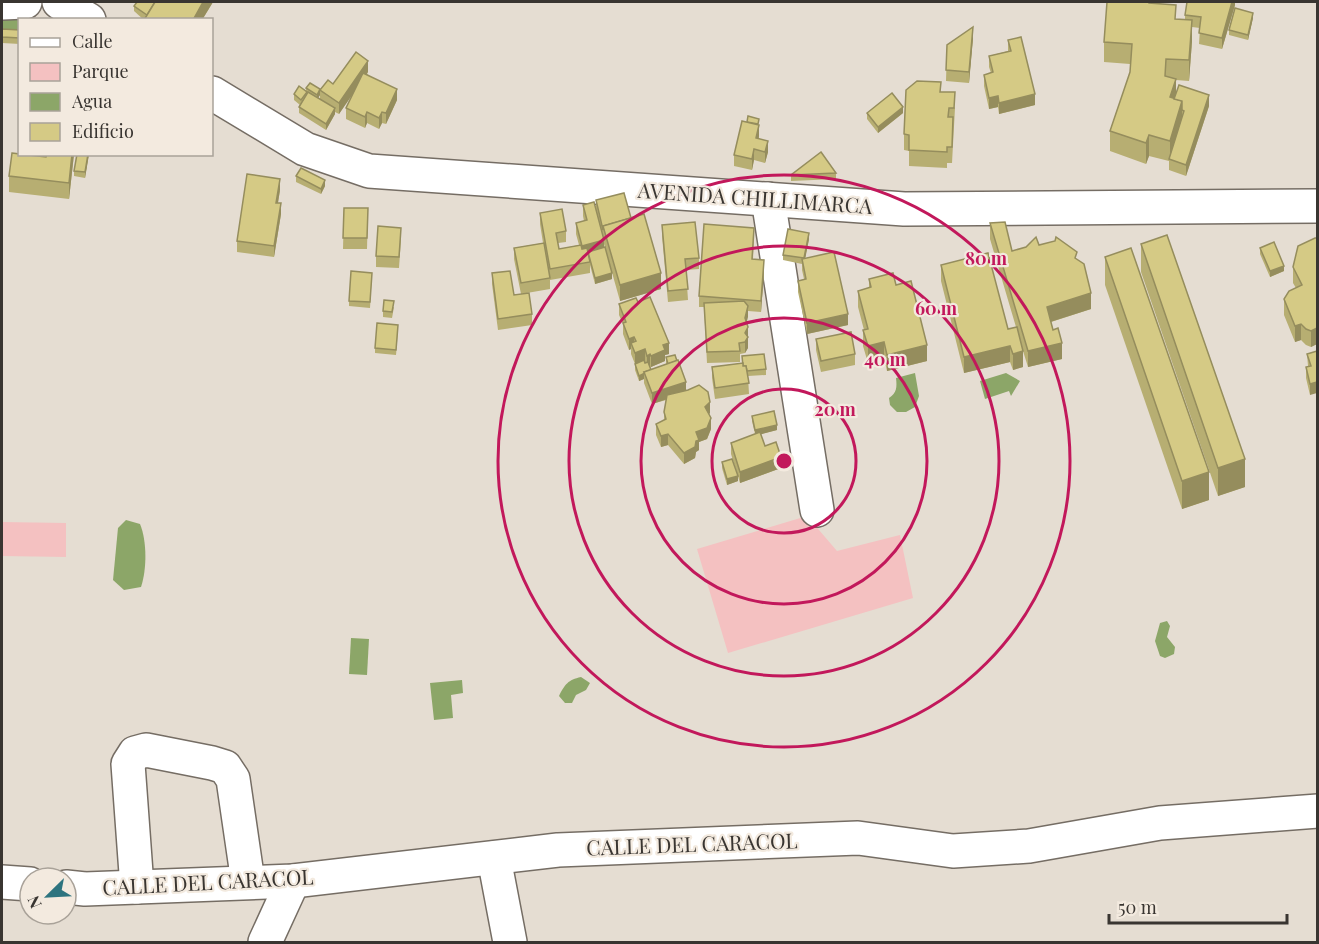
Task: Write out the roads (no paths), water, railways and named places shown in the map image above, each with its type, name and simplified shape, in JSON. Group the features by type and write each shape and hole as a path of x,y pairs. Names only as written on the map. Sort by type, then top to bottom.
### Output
{"street":[{"path":"2,3 25,2"},
{"path":"59,2 86,18"},
{"name":"AVENIDA CHILLIMARCA","path":"213,94 305,149 369,171 904,209 1317,206"},
{"path":"768,199 818,510"},
{"path":"137,887 128,764 135,753 146,750 225,767 233,780 248,882"},
{"name":"CALLE DEL CARACOL","path":"78,888 293,881 558,850 858,838 953,851 1029,846 1160,823 1317,812"},
{"path":"494,858 510,942"},
{"path":"265,942 293,881"},
{"path":"2,882 18,883"}],"water":[{"path":"915,373 919,396 915,407 906,412 897,412 890,405 889,398 896,389 896,378"},
{"path":"1006,373 1020,381 1011,396 1009,391 985,399 980,381"},
{"path":"126,520 140,524 144,538 145,564 141,587 124,590 113,580 118,528"},
{"path":"1167,621 1170,626 1167,637 1175,647 1174,654 1165,658 1160,656 1155,641 1160,623"},
{"path":"351,638 369,639 367,675 349,674"},
{"path":"581,677 590,683 586,690 576,695 572,703 565,703 559,696 563,688 570,681"},
{"path":"462,680 463,693 451,695 453,718 434,720 430,683"}],"waterway":[{"path":"2,23 18,23"}]}
